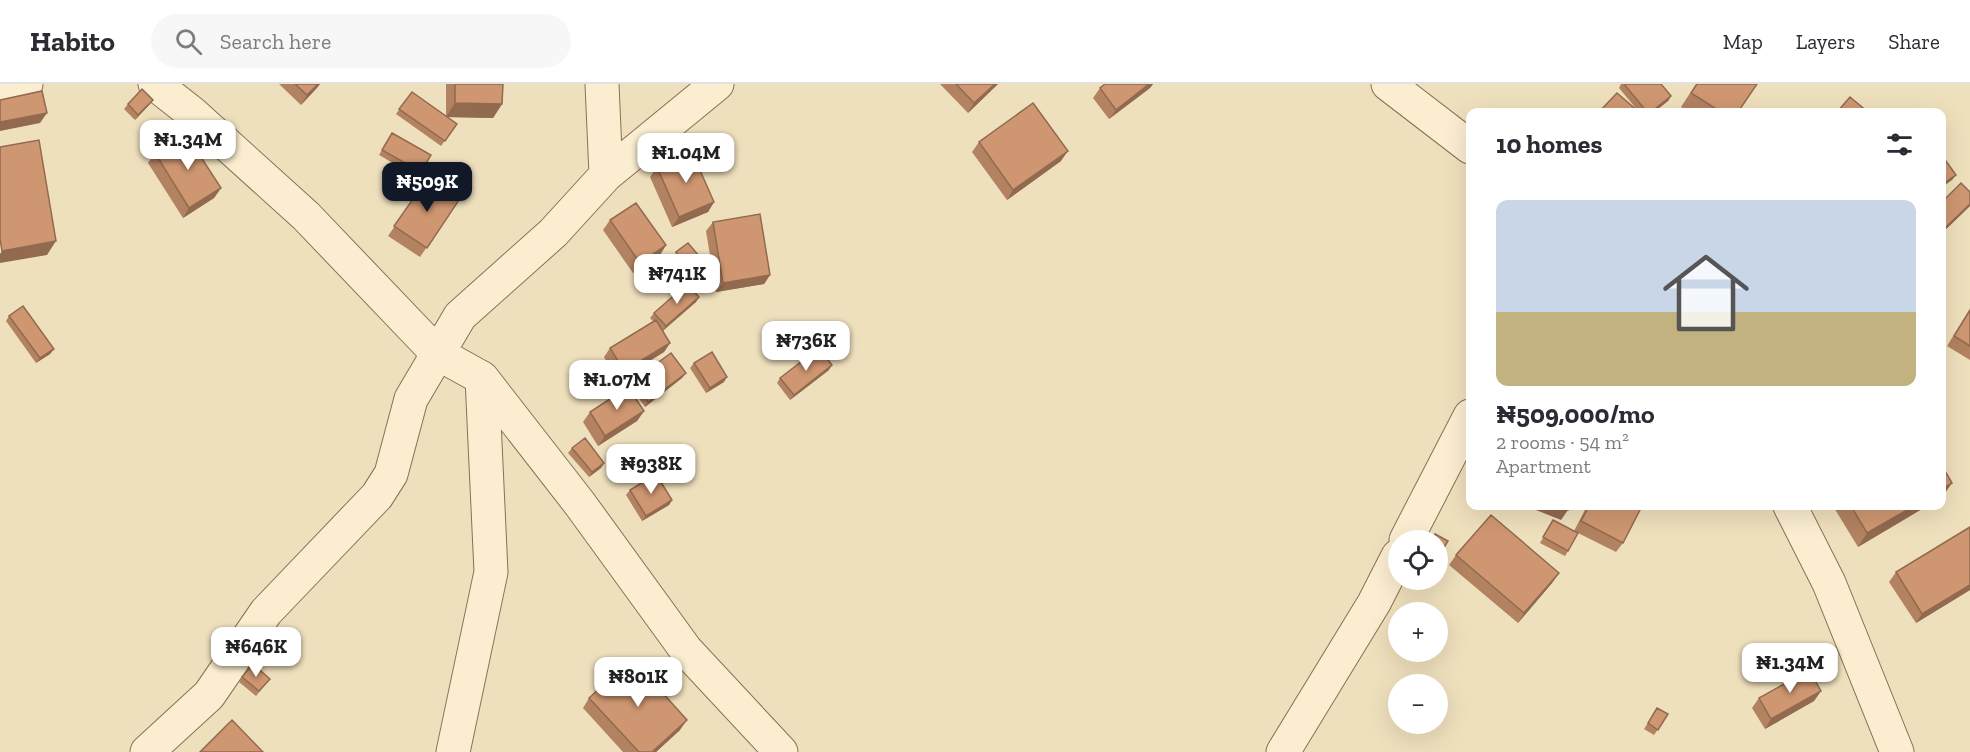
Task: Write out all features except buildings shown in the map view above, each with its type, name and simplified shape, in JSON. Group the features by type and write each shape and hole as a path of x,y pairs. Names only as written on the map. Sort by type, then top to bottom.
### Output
{"street":[{"path":"0,89 26,84"},
{"path":"154,84 192,112 306,216 437,353 482,378 580,504 686,650 781,752"},
{"path":"602,84 606,175"},
{"path":"147,752 209,695 266,612 377,496 391,474 411,399 460,316 553,233 606,175 717,84"},
{"path":"1388,84 1466,144"},
{"path":"453,752 491,572 482,378"},
{"path":"1411,530 1466,424"},
{"path":"1792,510 1829,584 1897,752"},
{"path":"1283,752 1374,603 1388,576"}]}
